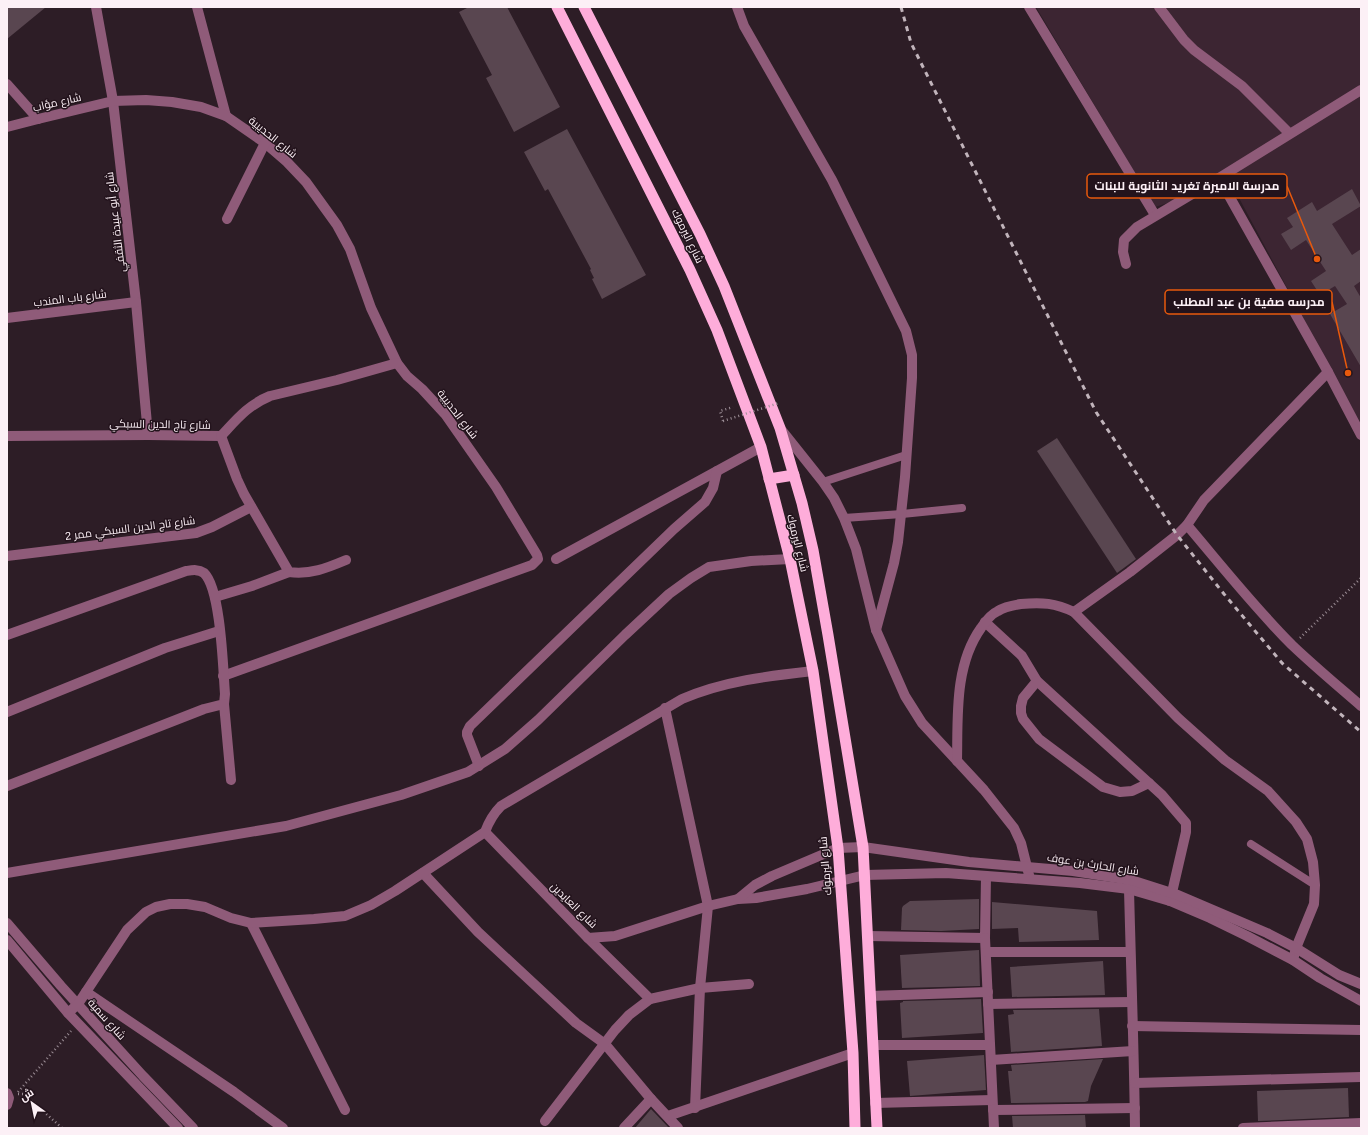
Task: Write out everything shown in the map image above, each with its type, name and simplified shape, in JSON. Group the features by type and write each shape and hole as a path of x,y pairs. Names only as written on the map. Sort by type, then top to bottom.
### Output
{"highway":[{"name":"شارع اليرموك","path":"557,7 690,270 717,330 761,447 790,559 813,671 838,848 853,1053 855,1128"},
{"name":"شارع اليرموك","path":"584,7 700,234 718,273 780,428 794,475 813,550 863,847 877,1128"},
{"path":"769,479 794,475"}],"street":[{"name":"شارع أبو عبيدة الثقفي","path":"96,7 113,102 136,302 148,435"},
{"path":"197,7 226,116"},
{"path":"736,7 744,26 832,180 906,331 912,356 912,378 902,514 894,563 876,630"},
{"path":"1029,7 1155,215"},
{"path":"1159,7 1184,40 1242,86 1289,134"},
{"path":"7,84 38,118"},
{"path":"1126,264 1123,252 1124,240 1137,227 1361,90"},
{"name":"شارع الحديبية","path":"113,102 146,100 172,102 201,107 226,116 265,143 287,162 306,182 337,225 350,249 371,308 397,363 407,376 427,394 448,419 496,487 534,548 538,559 532,565 223,676"},
{"name":"شارع مؤاب","path":"7,127 38,118 113,102"},
{"path":"228,219 265,143"},
{"path":"1219,178 1328,372 1361,434"},
{"name":"شارع باب المندب","path":"7,318 136,302"},
{"path":"221,436 242,413 259,400 397,363"},
{"path":"1074,612 1177,535 1187,525 1204,500 1328,372"},
{"path":"780,428 823,482 834,498 844,518 856,549 876,630 902,690 922,722 984,790 1014,828 1021,842 1030,879"},
{"name":"شارع تاج الدين السبكي","path":"7,436 221,436 237,480 289,572"},
{"path":"556,559 761,447"},
{"path":"479,766 467,735 470,726 479,719 674,529 705,502 713,488 717,471"},
{"name":"شارع تاج الدين السبكي ممر 2","path":"7,556 196,533 212,527 251,507"},
{"path":"1187,525 1250,600 1293,645 1361,706"},
{"path":"7,873 286,826 401,796 446,780 479,766 505,750 669,594 690,578 709,567 790,559"},
{"path":"215,597 252,586 289,572 303,573 319,570 346,560"},
{"path":"7,636 186,571 195,569 202,572 207,576 215,597 231,780"},
{"path":"957,761 960,681 974,638 985,622 997,611 1016,605 1039,602 1061,606 1074,612 1178,718 1225,760 1268,791 1296,822 1307,839 1313,862 1315,885 1314,904 1296,948 1293,960"},
{"path":"985,622 1022,656 1027,662 1037,681 1162,795 1186,822 1186,832 1170,897"},
{"path":"7,712 165,648 219,631"},
{"path":"68,1013 78,1004 128,930 146,912 156,907 170,904 187,904 205,907 231,918 251,922 345,916 371,904 423,873 485,832 488,821 493,813 501,806 682,699 702,690 722,684 774,675 813,671"},
{"path":"1037,681 1023,698 1021,713 1023,719 1039,738 1103,787 1120,792 1132,792 1149,783"},
{"path":"7,786 204,709 224,704"},
{"path":"665,708 708,906 700,988 695,1108"},
{"name":"شارع العايدين","path":"485,832 588,938 615,936 708,906 827,885"},
{"name":"شارع الحارث بن عوف","path":"738,900 755,885 772,876 838,848 863,847 932,857 1073,871 1130,885 1212,909 1267,933 1296,948 1339,974 1361,984"},
{"path":"423,873 478,932 576,1023 605,1044 651,1099 678,1128"},
{"name":"شارع الحارث بن عوف","path":"827,885 865,875 946,873 1130,885"},
{"path":"986,876 985,938 994,1128"},
{"path":"1130,885 1130,952 1135,1083 1135,1128"},
{"name":"شارع الحارث بن عوف","path":"1170,897 1293,960 1331,985 1361,1001"},
{"path":"251,922 345,1110"},
{"name":"شارع سمية","path":"7,923 143,1076 194,1128"},
{"path":"868,936 985,938"},
{"path":"588,938 650,999"},
{"path":"8,945 77,1023 178,1128"},
{"path":"986,952 1130,952"},
{"path":"545,1121 615,1030 629,1015 650,999 700,988 749,984"},
{"path":"86,992 234,1092 283,1128"},
{"path":"870,996 988,992"},
{"path":"988,1004 1132,1002"},
{"path":"1132,1026 1361,1030"},
{"path":"873,1045 990,1045"},
{"path":"991,1060 1133,1051"},
{"path":"668,1116 853,1053"},
{"path":"1135,1083 1361,1077"},
{"path":"7,1105 10,1094"},
{"path":"624,1128 651,1099"},
{"path":"876,1103 992,1100"},
{"path":"993,1110 1135,1108"},
{"path":"1243,1128 1361,1123"}],"lane":[{"path":"823,482 906,455"},
{"path":"844,518 962,508"},
{"path":"1251,844 1315,885"}],"path":[{"path":"720,410 723,421 778,403"},
{"path":"1293,645 1361,578"},
{"path":"10,1094 77,1023"},
{"path":"10,1094 24,1094 62,1128"}],"shaded area":[{"path":"1036,7 1361,7 1361,426 1231,183 1155,207"}],"building":[{"path":"7,7 46,7 7,39"},
{"path":"469,7 507,7 560,107 514,132 486,78 492,75 459,12"},
{"path":"567,129 646,275 602,299 592,279 594,278 590,270 591,269 548,189 545,191 524,152"},
{"path":"1352,189 1361,206 1332,224 1352,255 1361,249 1361,281 1354,286 1361,298 1361,367 1330,314 1347,304 1335,286 1320,295 1311,281 1326,271 1306,240 1291,250 1281,234 1293,227 1287,218 1312,202 1317,211"},
{"path":"1057,438 1136,559 1117,573 1037,451"},
{"path":"979,899 979,929 941,931 901,930 902,908 910,901"},
{"path":"992,902 1097,911 1099,940 1019,942 1018,928 992,929"},
{"path":"979,950 980,986 902,988 900,955"},
{"path":"1103,961 1105,995 1012,997 1010,967"},
{"path":"981,999 983,1033 902,1038 900,1003 903,1001"},
{"path":"1099,1009 1102,1046 1011,1052 1008,1015 1014,1014 1013,1010"},
{"path":"984,1055 986,1090 910,1096 907,1061"},
{"path":"1103,1059 1091,1086 1088,1101 1011,1103 1008,1071 1012,1071 1011,1065"},
{"path":"1348,1088 1349,1117 1258,1121 1257,1091"},
{"path":"651,1109 669,1128 635,1128"},
{"path":"1085,1115 1086,1128 1013,1128 1012,1116"}],"railway":[{"path":"901,7 911,43 1096,412 1177,535 1224,594 1282,663 1361,732"}],"place":[{"name":"مدرسة الاميرة تغريد الثانوية للبنات","path":"1317,259"},
{"name":"مدرسه صفية بن عبد المطلب","path":"1348,373"}]}
